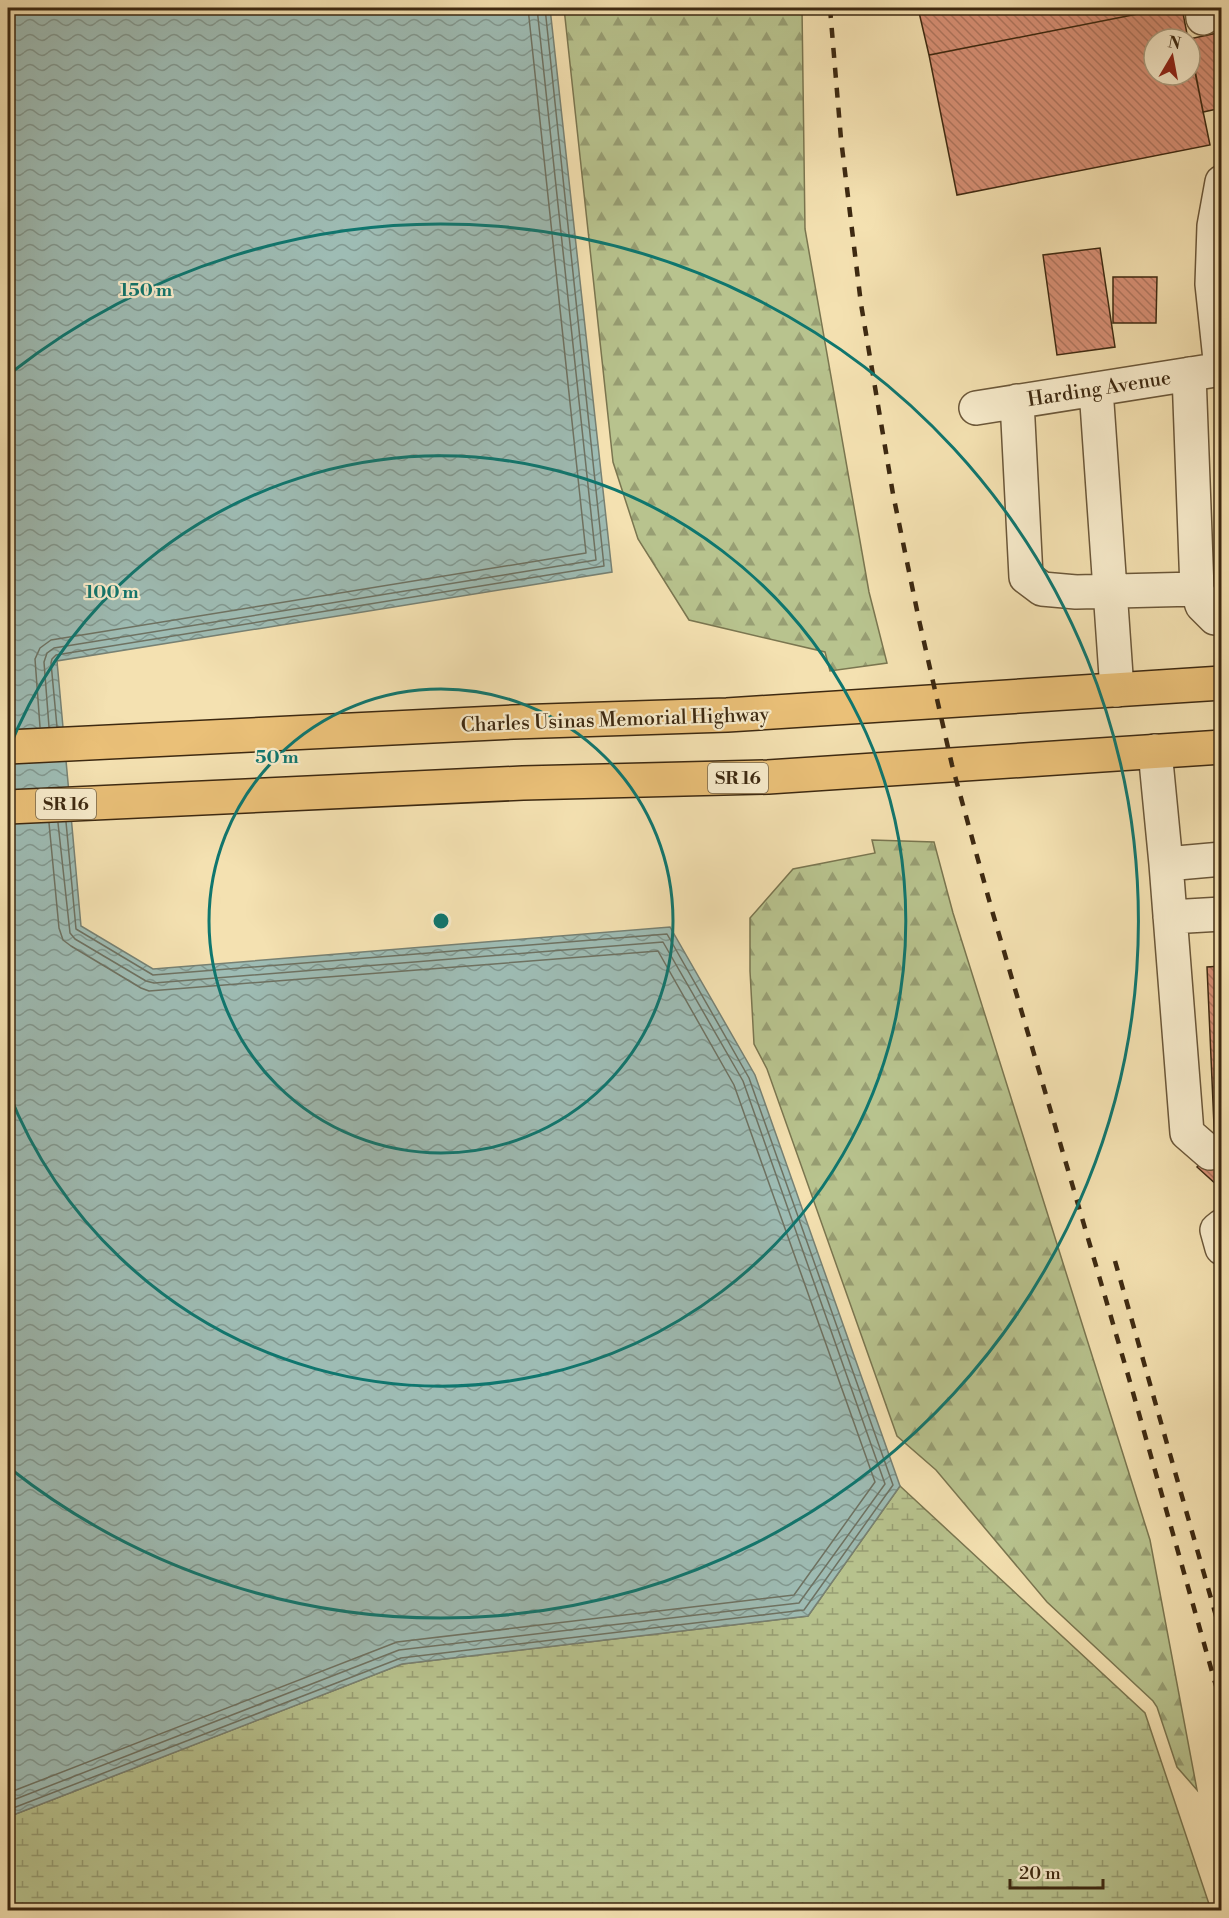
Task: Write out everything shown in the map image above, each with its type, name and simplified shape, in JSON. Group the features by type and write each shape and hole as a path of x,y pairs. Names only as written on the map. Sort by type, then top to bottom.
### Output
{"highway":[{"name":"Charles Usinas Memorial Highway","path":"8,747 513,722 727,715 1221,683"},
{"name":"SR 16","path":"8,807 523,783 768,777 1221,747"}],"street":[{"path":"1221,182 1214,226 1212,284 1221,369"},
{"name":"Harding Avenue","path":"976,408 1221,369"},
{"path":"1189,374 1197,589 1202,605 1215,618 1221,618"},
{"path":"1096,389 1117,690"},
{"path":"1017,401 1026,577 1042,589 1076,592 1197,589"},
{"path":"1155,751 1187,1133 1210,1153"},
{"path":"1166,864 1221,859"},
{"path":"1170,917 1221,914"},
{"path":"1221,1226 1217,1230 1221,1248"}],"green space":[{"path":"564,8 802,8 805,229 869,592 887,663 830,671 825,652 689,620 638,539 613,462"},
{"path":"872,840 934,842 953,913 1150,1540 1197,1790 1177,1767 1153,1701 1047,1602 936,1470 897,1436 767,1069 754,1044 750,918 793,869 875,853"},
{"path":"900,1486 1145,1713 1211,1910 8,1910 8,1817 402,1664 808,1616"}],"water":[{"path":"8,8 550,8 612,572 57,661 81,926 153,969 670,927 755,1075 900,1486 808,1616 402,1664 8,1817"}],"building":[{"path":"918,8 1168,8 929,55"},
{"path":"1168,8 1182,8 1186,27 1142,27 1142,87 1198,87 1210,145 957,195 929,55"},
{"path":"1222,32 1222,108 1203,112 1198,87 1202,87 1202,36"},
{"path":"1100,248 1115,347 1057,355 1043,255"},
{"path":"1113,277 1157,277 1156,323 1113,323"},
{"path":"1222,966 1222,1182 1218,1186 1197,1167 1215,1148 1207,967"}],"railway":[{"path":"830,8 841,139 861,304 893,494 952,765 1222,1707"},
{"path":"1115,1261 1222,1637"}]}
